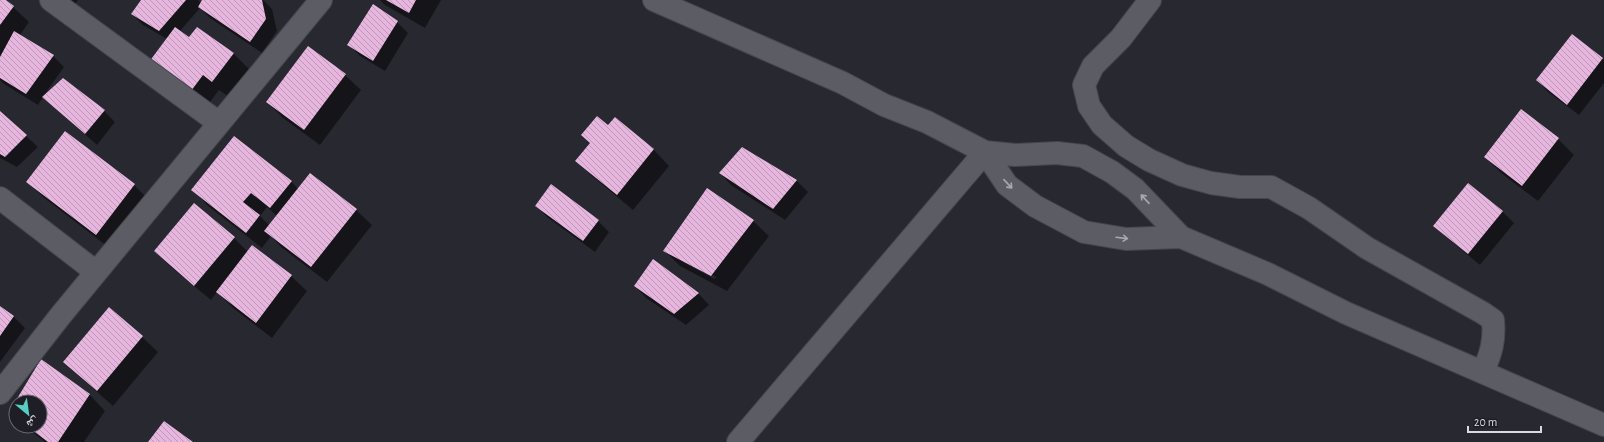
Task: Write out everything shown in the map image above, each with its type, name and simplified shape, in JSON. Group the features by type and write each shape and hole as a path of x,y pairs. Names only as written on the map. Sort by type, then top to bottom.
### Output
{"street":[{"path":"51,0 219,123"},
{"path":"0,393 96,272 321,0"},
{"path":"654,0 843,83 884,105 927,122 986,152 1015,155 1057,153 1083,156 1112,172 1136,189 1181,237 1268,274 1346,313 1604,425"},
{"path":"1150,0 1121,38 1093,66 1084,85 1089,106 1102,125 1126,146 1149,160 1182,175 1211,183 1240,187 1271,187 1309,208 1367,248 1483,313 1493,320 1494,335 1492,353 1483,372"},
{"path":"986,152 1007,185 1035,206 1084,232 1126,239 1181,237"},
{"path":"738,442 986,152"},
{"path":"0,198 96,272"}],"building":[{"path":"0,0 6,0 14,6 0,25"},
{"path":"141,0 186,0 159,31 131,14"},
{"path":"202,0 262,0 266,19 250,42 198,7"},
{"path":"386,0 416,0 409,13"},
{"path":"373,4 398,21 373,61 347,45"},
{"path":"175,27 189,37 197,27 234,53 212,82 203,75 191,91 149,62"},
{"path":"14,31 54,55 26,94 0,78 0,57"},
{"path":"1572,34 1603,58 1567,105 1536,80"},
{"path":"308,46 346,74 304,130 266,102"},
{"path":"63,78 105,110 85,134 42,97"},
{"path":"1521,109 1559,138 1522,186 1484,157"},
{"path":"0,111 27,135 5,157 0,154"},
{"path":"597,116 608,125 615,117 654,149 617,195 575,161 590,143 581,135"},
{"path":"65,131 135,184 96,235 26,182"},
{"path":"234,136 292,181 270,208 251,193 243,202 260,215 246,233 191,190"},
{"path":"742,147 797,180 773,209 719,173"},
{"path":"310,173 357,209 311,267 264,231"},
{"path":"1468,183 1503,211 1468,254 1433,226"},
{"path":"551,184 599,220 583,241 535,206"},
{"path":"707,188 754,220 711,276 663,251"},
{"path":"194,203 235,237 194,286 154,251"},
{"path":"252,245 292,275 256,323 216,292"},
{"path":"653,259 699,293 674,314 634,286"},
{"path":"0,306 14,316 0,336"},
{"path":"109,307 143,336 97,391 63,362"},
{"path":"41,359 90,394 58,442 48,442 38,434 48,434 48,394 20,394"},
{"path":"164,421 193,442 148,442"}]}
